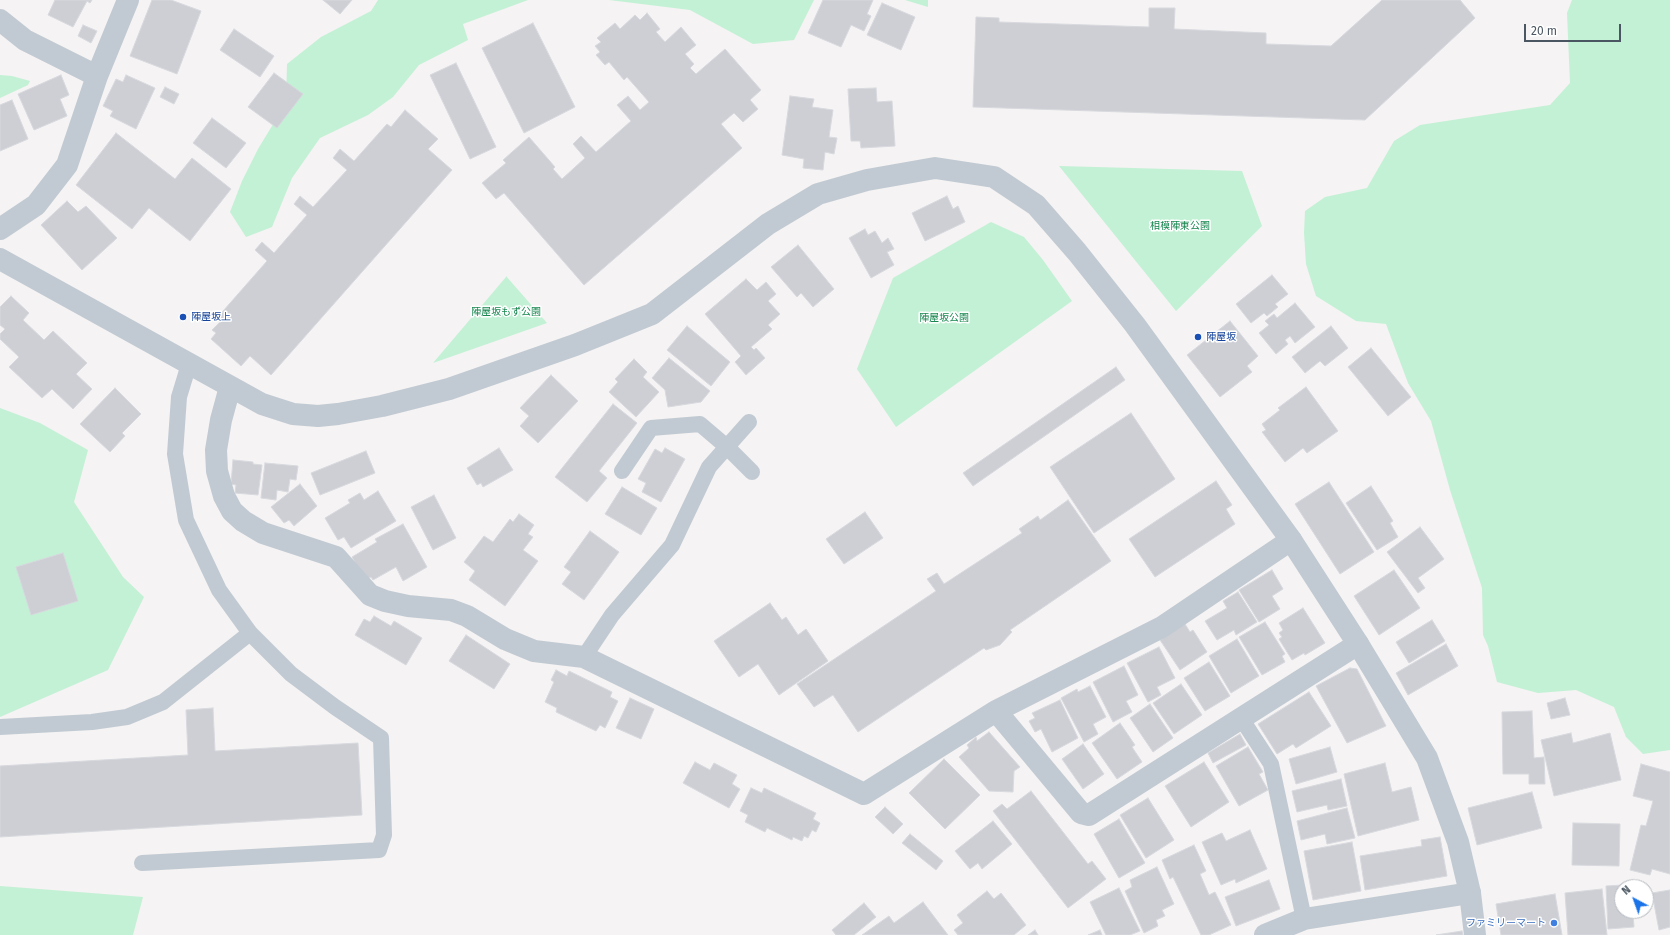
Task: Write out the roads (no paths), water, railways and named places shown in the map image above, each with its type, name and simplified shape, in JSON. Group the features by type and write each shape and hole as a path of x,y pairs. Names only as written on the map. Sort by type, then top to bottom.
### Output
{"street":[{"path":"0,229 36,205 66,165 97,76 128,0"},
{"path":"0,20 25,40 97,76"},
{"path":"0,259 262,404 293,414 318,416 382,406 449,389 575,345 652,314 768,224 818,194 867,180 935,168 994,177 1036,205 1077,252 1135,325 1291,540 1358,644 1427,758 1458,842 1470,893 1475,935"},
{"path":"230,387 221,420 216,450 217,471 224,496 232,511 243,522 263,533 336,557 370,595 385,601 408,606 451,610 468,616 505,638 534,651 584,657 864,794 996,711 1162,627 1291,540"},
{"path":"996,711 1081,813 1089,815 1358,644"},
{"path":"1265,935 1304,919 1470,893"}],"lane":[{"path":"142,863 379,850 384,835 381,738 335,707 291,674 250,634 218,590 186,520 175,454 179,397 190,364"},
{"path":"584,657 612,615 672,545 709,467 749,422"},
{"path":"622,471 651,428 700,424 727,447 752,472"},
{"path":"0,727 92,722 127,717 163,702 250,634"},
{"path":"1241,718 1271,764 1304,919"}],"place":[{"name":"陣屋坂上","path":"183,317"},
{"name":"陣屋坂","path":"1198,337"},
{"name":"ファミリーマート","path":"1554,923"}],"park label":[{"name":"相模陣東公園","path":"1180,226"},
{"name":"陣屋坂もず公園","path":"506,312"},
{"name":"陣屋坂公園","path":"944,318"}]}
